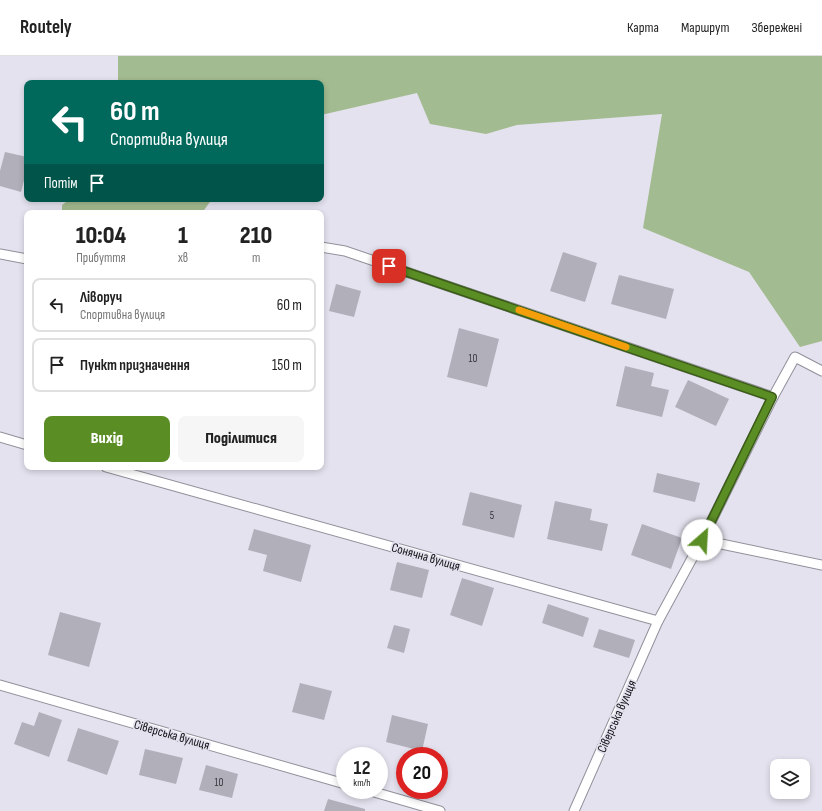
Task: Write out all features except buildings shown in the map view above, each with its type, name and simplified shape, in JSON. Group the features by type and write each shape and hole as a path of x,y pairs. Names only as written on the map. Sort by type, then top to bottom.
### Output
{"lane":[{"path":"324,247 345,250 772,397"},
{"path":"0,254 24,258"},
{"path":"658,621 702,540 772,397 795,357 822,371"},
{"path":"0,437 24,444"},
{"name":"Сонячна вулиця","path":"117,470 658,621"},
{"path":"702,540 822,565"},
{"name":"Сіверська вулиця","path":"574,811 658,621"},
{"name":"Сіверська вулиця","path":"0,685 336,781"},
{"path":"388,796 440,811"}],"green space":[{"path":"118,56 822,56 822,341 800,347 749,272 643,228 662,114 517,125 486,134 430,124 417,93 324,114 324,80 118,80"},
{"path":"66,202 210,202 204,210 62,210 62,205"}],"slow traffic":[{"path":"519,310 626,347"}],"route":[{"path":"389,266 772,397 702,540"}]}
